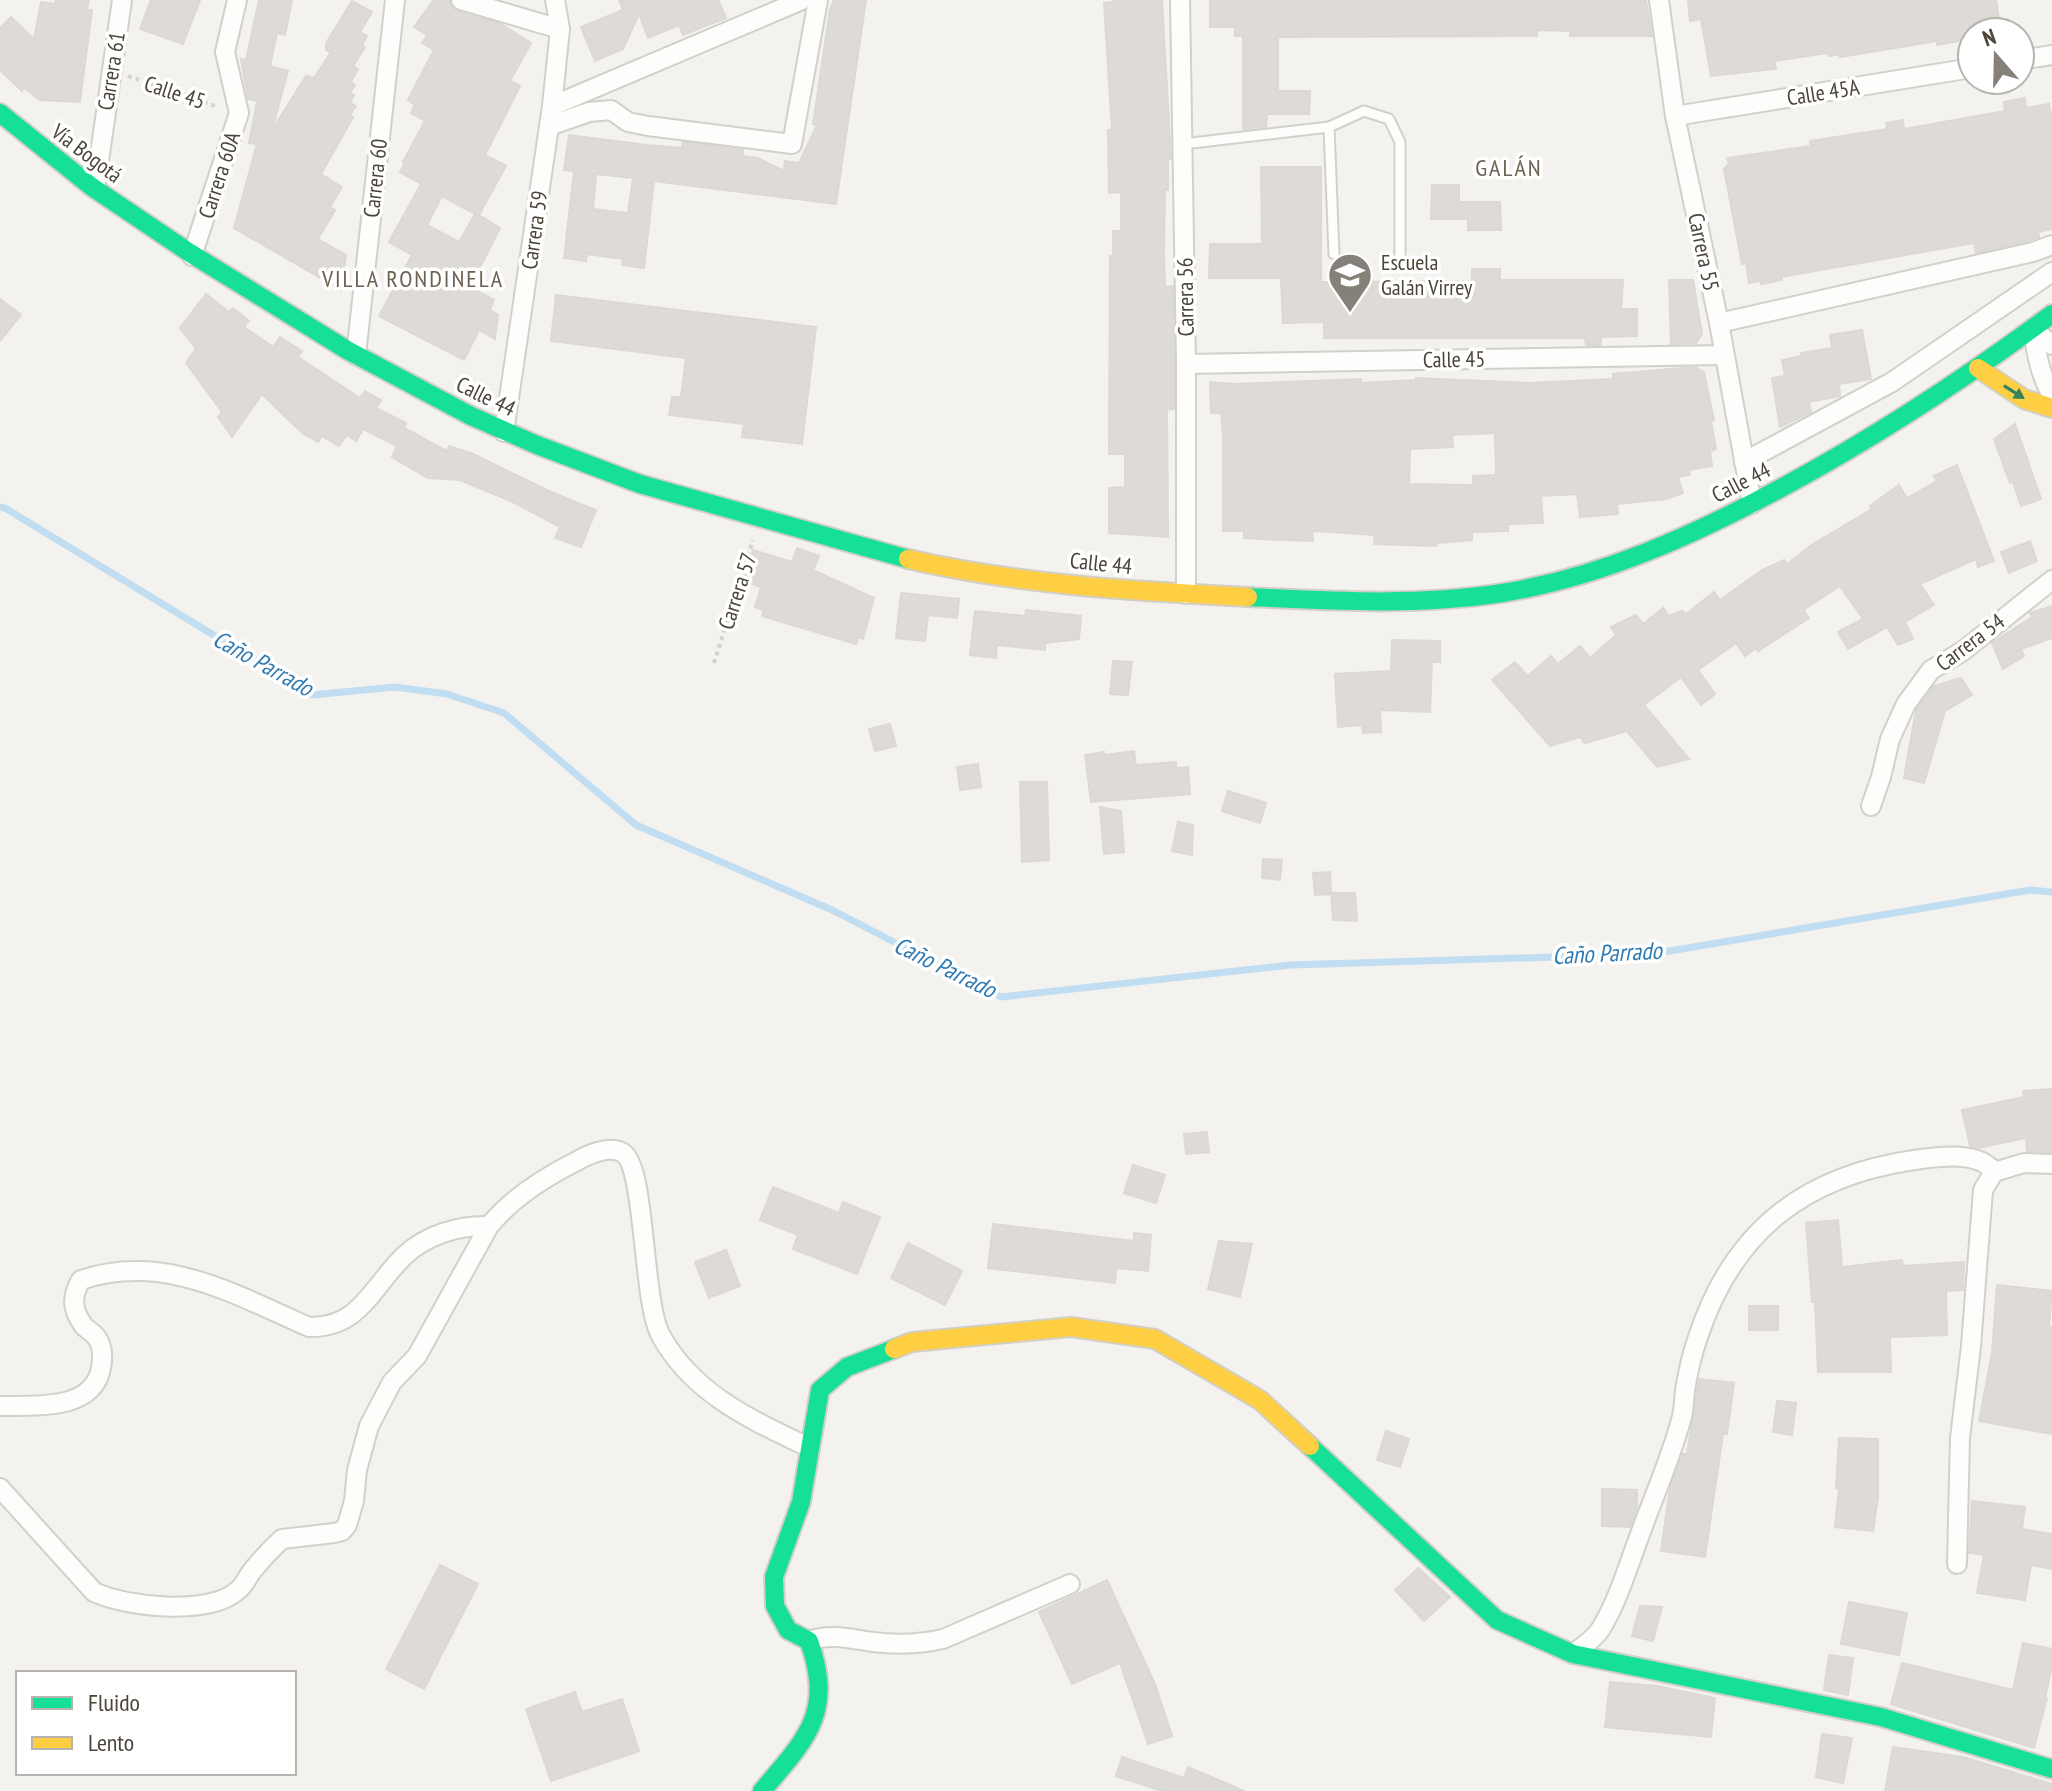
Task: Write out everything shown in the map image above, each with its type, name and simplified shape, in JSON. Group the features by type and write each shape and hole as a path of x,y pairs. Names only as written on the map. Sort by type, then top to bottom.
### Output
{"main road":[{"name":"Vía Bogotá","path":"0,113 56,163 149,227"},
{"name":"Calle 44","path":"149,227 356,355 453,408 504,432 616,476 912,560 974,572 1113,589 1381,603 1440,601 1551,583 1660,548 1752,504 1851,450 1978,368 2052,314"},
{"path":"1978,368 2024,399 2052,408"},
{"path":"762,1791 805,1740 819,1706 820,1671 809,1641 788,1630 775,1606 774,1577 801,1502 820,1390 847,1367 912,1342 1071,1327 1155,1339 1260,1400 1497,1620 1573,1654 1881,1717 2052,1769"}],"street":[{"name":"Carrera 61","path":"95,189 122,0"},
{"name":"Carrera 60A","path":"192,256 239,113 225,52 237,0"},
{"name":"Carrera 60","path":"356,355 395,0"},
{"path":"461,0 560,29"},
{"name":"Carrera 59","path":"504,432 552,106 560,29 555,0"},
{"path":"552,106 802,0"},
{"path":"549,126 589,112 611,110 628,122 648,126 792,144 818,0"},
{"name":"Carrera 56","path":"1180,0 1186,594"},
{"name":"Carrera 55","path":"1659,0 1675,116 1719,323 1752,504"},
{"name":"Calle 45A","path":"1675,116 1956,71"},
{"path":"1719,323 2033,252 2052,245"},
{"name":"Calle 44","path":"1744,462 1892,382 2052,272"},
{"path":"2033,329 2052,345"},
{"path":"2033,329 2036,355 2052,396"},
{"name":"Calle 45","path":"1186,364 1723,355"},
{"name":"Carrera 54","path":"1871,806 1890,739 1906,704 1931,670 1963,651 2052,580"},
{"path":"0,1488 94,1592 115,1600 182,1606 198,1606 231,1596 241,1589 250,1573 282,1539 342,1531 347,1525 354,1501 357,1470 369,1426 392,1382 417,1356 489,1226 507,1206 561,1169 589,1154 609,1150 622,1152 630,1160 638,1185 647,1277 660,1334 690,1377 743,1416 810,1448"},
{"path":"1573,1654 1599,1632 1626,1573 1682,1418 1690,1364 1707,1312 1748,1242 1797,1198 1837,1179 1878,1167 1920,1159 1974,1158 1984,1161 1994,1172"},
{"path":"1957,1564 1960,1438 1971,1346 1983,1190 1994,1172 2024,1163 2052,1164"},
{"path":"0,1406 56,1404 75,1400 90,1389 100,1375 103,1356 97,1337 84,1326 73,1305 73,1292 81,1280 119,1271 157,1272 223,1287 309,1327 323,1327 336,1325 350,1316 378,1289 405,1255 443,1232 468,1226 489,1226"},
{"path":"809,1641 832,1636 873,1642 923,1643 943,1639 1070,1584"}],"lane":[{"path":"1183,144 1329,127 1364,111 1389,119 1400,142 1400,256"},
{"path":"1329,127 1334,254"}],"path":[{"name":"Calle 45","path":"111,71 239,113"},
{"name":"Carrera 57","path":"714,663 760,519"}],"building":[{"path":"56,0 89,0 87,10 92,10 80,102 40,100 23,87 22,91 0,70 0,28 11,17 34,39 41,2 56,4"},
{"path":"151,0 200,0 183,44 140,29"},
{"path":"259,0 292,0 285,35 277,33 270,66 288,71 272,130 306,76 314,78 331,52 326,50 326,43 352,1 372,12 360,32 367,36 362,45 365,47 353,66 358,69 351,82 355,85 350,93 354,95 350,103 356,106 350,115 353,117 321,174 342,187 330,207 335,210 318,239 346,255 341,290 234,228 257,144 249,143 257,101 248,99 241,59 246,60"},
{"path":"434,0 449,0 457,11 501,24 531,43 510,81 520,86 485,155 506,166 479,215 500,228 470,287 494,300 490,310 498,315 495,339 479,330 464,360 379,316 412,255 389,242 421,184 400,172 425,121 411,113 415,105 408,100 434,50 422,43 427,35 414,27","holes":["442,196 475,214 459,242 427,225"]},
{"path":"619,0 718,0 726,18 683,35 679,25 648,38 639,14 623,49 595,61 581,27 623,10"},
{"path":"834,0 866,0 836,204 654,181 644,268 622,265 623,259 587,254 586,261 564,258 574,171 564,170 569,135 647,145 682,148 683,142 743,150 743,156 758,158 784,171 785,161 799,163 817,125 813,124 830,9","holes":["596,174 633,178 628,213 593,209"]},
{"path":"1113,0 1162,0 1171,159 1168,159 1168,190 1165,190 1165,287 1173,286 1174,364 1174,409 1167,410 1168,537 1109,533 1109,488 1125,487 1125,454 1109,454 1110,256 1113,256 1113,231 1121,231 1121,192 1109,193 1108,130 1112,130 1104,3"},
{"path":"1210,0 1646,0 1652,36 1570,36 1570,31 1537,30 1537,36 1278,37 1278,91 1310,91 1309,114 1267,114 1266,127 1243,129 1243,36 1235,36 1235,27 1210,27"},
{"path":"1688,0 1996,0 1998,16 1956,16 1956,41 1937,45 1937,41 1840,57 1840,54 1829,56 1828,53 1774,61 1776,69 1711,76 1701,19 1690,21"},
{"path":"2025,98 2026,108 2049,104 2052,120 2052,229 2038,232 2039,237 2030,240 1976,253 1974,243 1781,277 1782,280 1761,284 1760,281 1749,283 1746,263 1742,264 1724,169 1729,164 1727,158 1811,146 1810,141 1887,129 1886,123 1903,120 1904,129 2005,111 2004,102"},
{"path":"1261,167 1321,167 1321,282 1472,281 1472,269 1500,269 1500,280 1623,280 1621,309 1637,309 1637,336 1601,337 1601,345 1586,345 1585,338 1324,338 1324,322 1283,323 1281,278 1209,278 1210,244 1262,244"},
{"path":"1432,185 1459,185 1459,202 1500,202 1501,230 1468,230 1468,219 1431,219"},
{"path":"1669,280 1693,280 1702,334 1696,343 1671,344"},
{"path":"206,294 229,312 233,308 249,321 244,327 273,347 280,337 302,351 298,357 360,398 365,391 381,400 376,408 406,423 404,428 447,451 449,446 473,454 596,510 581,547 555,538 560,527 513,502 460,480 428,478 392,457 397,446 363,429 356,441 347,435 339,446 322,436 318,442 302,433 262,394 232,437 218,417 222,412 186,363 196,349 180,328"},
{"path":"556,295 816,327 802,444 742,437 744,424 669,415 672,397 681,397 686,358 551,341"},
{"path":"0,299 21,315 0,341"},
{"path":"1862,330 1871,379 1839,384 1840,396 1809,402 1811,412 1780,427 1772,378 1785,376 1782,360 1832,348 1830,335"},
{"path":"1695,367 1704,372 1714,420 1711,421 1716,449 1710,451 1712,466 1689,470 1690,475 1678,477 1683,493 1667,499 1617,504 1618,514 1580,517 1577,494 1541,496 1543,523 1508,524 1508,531 1472,532 1472,540 1437,543 1436,546 1374,544 1375,535 1316,531 1312,532 1313,541 1244,538 1244,531 1223,531 1221,413 1211,413 1210,382 1234,384 1361,379 1361,383 1416,378 1529,383 1613,379 1613,374","holes":["1495,433 1496,475 1473,476 1473,485 1409,484 1410,449 1453,447 1452,435"]},
{"path":"2015,424 2041,499 2021,506 1994,439"},
{"path":"1957,465 1994,561 1978,567 1976,559 1920,584 1934,605 1905,622 1913,639 1898,645 1887,627 1848,649 1838,632 1863,619 1840,586 1803,610 1809,618 1758,651 1756,648 1745,656 1736,643 1698,670 1715,694 1701,705 1681,677 1644,705 1689,759 1657,767 1627,731 1585,743 1580,737 1550,746 1492,680 1515,662 1528,676 1551,656 1558,664 1580,646 1590,658 1616,635 1611,627 1636,615 1643,624 1663,608 1669,616 1682,611 1686,614 1714,592 1720,600 1762,570 1784,560 1787,564 1813,544 1872,509 1870,506 1899,485 1907,498 1937,481 1934,476"},
{"path":"2030,541 2037,561 2009,573 2001,552"},
{"path":"797,548 819,556 813,570 874,598 863,639 858,637 856,644 762,616 764,610 755,607 761,587 743,581 753,550 792,562"},
{"path":"901,593 959,599 957,618 928,615 925,641 896,638"},
{"path":"2052,606 2052,638 2021,649 2024,656 2003,669 1992,643 2032,617 2030,613"},
{"path":"1026,610 1081,616 1079,639 1045,643 1045,650 997,645 996,658 970,655 975,611 1025,616"},
{"path":"1392,640 1440,641 1440,662 1432,662 1430,712 1380,710 1381,732 1363,733 1362,725 1338,727 1335,674 1391,671"},
{"path":"1113,661 1132,662 1128,695 1110,694"},
{"path":"1961,678 1972,695 1945,711 1924,783 1904,778 1916,710 1934,686"},
{"path":"890,724 896,746 875,751 869,729"},
{"path":"1134,751 1136,765 1176,762 1176,768 1188,767 1190,794 1091,802 1085,755"},
{"path":"978,764 981,787 960,790 957,767"},
{"path":"1020,782 1047,782 1049,860 1022,862"},
{"path":"1228,791 1266,803 1260,823 1222,811"},
{"path":"1100,807 1121,811 1124,852 1104,854"},
{"path":"1178,822 1193,825 1192,855 1172,851"},
{"path":"1263,859 1282,860 1280,880 1262,878"},
{"path":"1330,872 1331,893 1355,893 1357,921 1333,920 1331,894 1315,895 1313,873"},
{"path":"2052,1089 2052,1152 2027,1151 2026,1138 1978,1148 1970,1146 1962,1110 2024,1097 2023,1091"},
{"path":"1207,1132 1209,1152 1186,1154 1184,1134"},
{"path":"1133,1165 1165,1175 1156,1203 1124,1193"},
{"path":"773,1187 839,1213 843,1202 880,1217 857,1274 793,1249 798,1235 760,1220"},
{"path":"1838,1220 1842,1267 1902,1260 1903,1266 1964,1262 1963,1290 1946,1291 1947,1335 1890,1337 1891,1372 1818,1372 1815,1302 1812,1302 1806,1223"},
{"path":"993,1224 1134,1241 1134,1233 1151,1235 1148,1271 1116,1268 1115,1283 988,1268"},
{"path":"1219,1241 1252,1244 1240,1297 1208,1289"},
{"path":"908,1243 962,1271 945,1305 891,1278"},
{"path":"726,1250 740,1286 709,1298 695,1262"},
{"path":"1997,1285 2052,1291 2049,1327 2052,1327 2052,1434 1979,1421 1992,1353"},
{"path":"1749,1306 1778,1306 1778,1330 1749,1330"},
{"path":"1699,1379 1734,1383 1727,1434 1723,1434 1705,1557 1661,1551 1670,1488 1683,1454 1687,1454"},
{"path":"1777,1401 1796,1403 1792,1435 1773,1432"},
{"path":"1386,1431 1409,1439 1400,1467 1377,1460"},
{"path":"1839,1438 1878,1439 1878,1497 1873,1531 1835,1527"},
{"path":"1602,1489 1637,1490 1637,1508 1630,1527 1602,1526"},
{"path":"1972,1501 2025,1507 2022,1529 2052,1534 2052,1569 2031,1565 2025,1600 1977,1593 1984,1555 1969,1553"},
{"path":"440,1565 478,1584 424,1689 386,1669"},
{"path":"1418,1568 1450,1597 1424,1621 1395,1590"},
{"path":"1107,1580 1155,1684 1172,1736 1148,1744 1120,1663 1072,1684 1039,1612"},
{"path":"1849,1602 1907,1613 1899,1655 1841,1644"},
{"path":"1640,1606 1662,1607 1653,1641 1632,1636"},
{"path":"2023,1643 2052,1649 2047,1698 2034,1748 1891,1704 1902,1663 2013,1690"},
{"path":"1829,1655 1853,1658 1848,1695 1824,1690"},
{"path":"1610,1682 1657,1686 1715,1698 1711,1737 1605,1727"},
{"path":"575,1692 582,1712 622,1699 639,1751 551,1781 526,1709"},
{"path":"1822,1734 1852,1738 1843,1783 1816,1777"},
{"path":"1893,1747 1963,1757 2052,1784 2052,1791 1885,1791"},
{"path":"1122,1757 1184,1778 1188,1767 1244,1791 1162,1791 1116,1776"}],"waterway":[{"name":"Caño Parrado","path":"0,507 312,695 395,687 447,694 504,713 636,825 832,910 1001,997 1291,965 1652,954 2030,890 2052,892"}],"traffic: fast":[{"path":"0,113 92,187 190,253 347,350 471,416 640,484 908,559"},
{"path":"1248,597 1439,600 1539,586 1611,565 1716,522 1818,468 1987,361 2052,314"},
{"path":"762,1791 803,1739 817,1706 819,1687 809,1641 788,1630 775,1606 774,1577 801,1502 820,1390 847,1367 894,1349"},
{"path":"1310,1446 1497,1620 1573,1654 1881,1717 2052,1769"}],"traffic: slow":[{"path":"1978,368 2024,399 2052,408"},
{"path":"908,559 1035,581 1248,597"},
{"path":"894,1349 912,1342 1071,1327 1155,1339 1260,1400 1310,1446"}],"place":[{"name":"Escuela Galán Virrey","path":"1350,314"}],"district":[{"name":"GALÁN","path":"1509,167"},
{"name":"VILLA RONDINELA","path":"413,278"}]}
